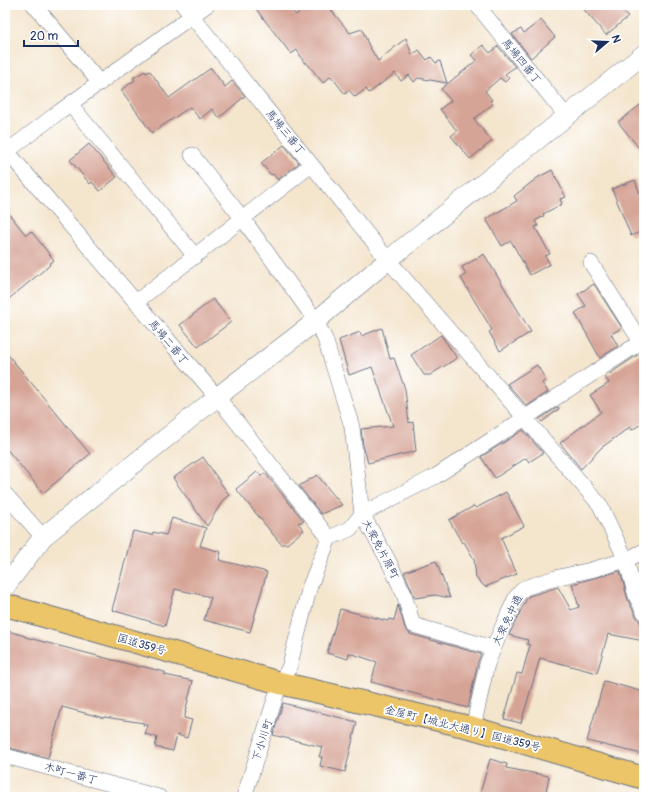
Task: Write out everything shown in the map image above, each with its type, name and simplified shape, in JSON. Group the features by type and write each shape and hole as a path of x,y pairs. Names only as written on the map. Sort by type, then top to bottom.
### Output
{"highway":[{"name":"国道359号","path":"5,605 280,683"},
{"name":"金屋町【城北大通り】国道359号","path":"280,683 473,728 644,778"}],"street":[{"path":"34,5 100,83"},
{"path":"6,151 100,83 188,11 207,5"},
{"name":"馬場四番丁","path":"477,5 566,117"},
{"name":"馬場三番丁","path":"188,11 388,260 600,505 626,560 636,596 644,612"},
{"path":"5,587 43,537 217,397 316,321 388,260 644,54"},
{"path":"70,104 195,256"},
{"name":"馬場二番丁","path":"6,151 217,397 329,538"},
{"name":"大衆免片原町","path":"192,156 243,219 316,321 325,339 352,427 362,514 387,558 404,594 413,625 493,648"},
{"path":"136,302 311,165"},
{"path":"329,538 350,529 362,514 436,476 643,341 591,263"},
{"path":"5,494 43,537"},
{"name":"下小川町","path":"244,797 280,683 289,668 310,586 329,538"},
{"name":"大衆免中通","path":"473,728 487,664 516,596 524,588 555,578 626,560 644,551"},
{"name":"木町一番丁","path":"5,756 160,797"}],"building":[{"path":"253,5 288,5 296,15 308,5 327,5 350,33 362,29 369,46 378,61 406,38 412,55 419,50 427,60 431,57 436,63 440,61 447,83 418,78 414,82 409,75 401,81 395,73 369,93 366,89 355,97 349,90 345,94 331,76 323,83 306,62 305,64 297,50 291,54"},
{"path":"580,5 618,5 628,17 606,35"},
{"path":"541,20 555,37 531,58 512,34 521,29 524,33"},
{"path":"483,45 490,53 498,46 515,67 505,74 509,78 505,82 500,78 485,91 492,100 490,101 493,104 474,119 492,141 470,159 451,136 457,131 440,109 451,101 441,89 477,60 471,55"},
{"path":"211,68 225,87 232,81 245,96 219,118 212,109 200,119 190,107 152,133 121,90 135,80 133,78 145,71 146,73 150,71 169,98"},
{"path":"644,102 644,154 618,122"},
{"path":"89,144 117,177 100,191 92,182 90,184 70,160"},
{"path":"284,145 299,163 278,180 273,174 271,175 261,163"},
{"path":"552,170 566,197 560,199 562,204 543,214 544,216 535,221 538,226 535,227 550,254 545,256 550,264 530,275 511,241 502,246 486,219 517,201 514,196 537,178"},
{"path":"635,180 644,206 644,230 631,236 612,189"},
{"path":"5,209 26,235 31,231 54,260 5,302"},
{"path":"484,254 531,332 500,351 489,332 492,330 461,278 466,274 462,267"},
{"path":"594,284 622,328 611,334 618,346 600,358 575,313 586,306 578,294"},
{"path":"213,299 231,322 198,347 180,325"},
{"path":"382,328 390,359 394,358 405,389 409,423 413,422 416,451 368,463 363,445 361,429 393,426 372,367 349,375 339,340 360,332 361,336"},
{"path":"441,335 457,358 430,375 424,375 411,355"},
{"path":"5,351 90,454 43,493 5,447"},
{"path":"639,354 644,362 644,422 632,430 630,427 601,448 581,469 560,443 601,412 590,395 609,383 605,377"},
{"path":"537,365 546,380 542,383 548,392 527,406 507,384"},
{"path":"558,407 559,409 542,422 539,419"},
{"path":"523,430 543,453 529,462 526,458 495,478 481,457"},
{"path":"203,457 229,495 224,499 207,526 173,478"},
{"path":"257,472 261,476 265,473 304,521 298,523 304,530 287,544 281,544 236,489"},
{"path":"317,475 342,505 321,514 299,486"},
{"path":"506,492 524,526 501,538 517,574 485,587 476,578 474,559 464,542 462,543 449,520 474,506 476,508"},
{"path":"172,518 206,528 200,546 221,552 219,560 267,572 250,632 204,620 211,597 175,589 165,626 112,610 133,531 152,535 153,532 166,535"},
{"path":"436,561 450,598 435,595 415,598 404,572"},
{"path":"620,571 628,600 644,631 644,641 608,634 597,673 540,658 521,723 504,719 517,673 522,674 530,645 527,644 528,640 509,635 529,596 558,587 571,610 579,607 572,584"},
{"path":"398,605 405,628 410,634 481,654 468,708 371,682 377,662 349,653 348,659 327,653 340,609 388,621 389,619 394,620"},
{"path":"5,630 25,637 140,667 165,672 165,675 193,681 184,718 192,720 187,738 177,735 173,751 155,747 157,737 145,734 148,725 143,725 144,723 104,718 62,707 48,758 5,747"},
{"path":"604,681 644,692 644,744 642,754 587,741"},
{"path":"283,703 357,722 345,772 320,766 322,757 319,757 322,747 273,735"},
{"path":"490,759 507,764 506,768 549,776 545,797 479,797"}]}
